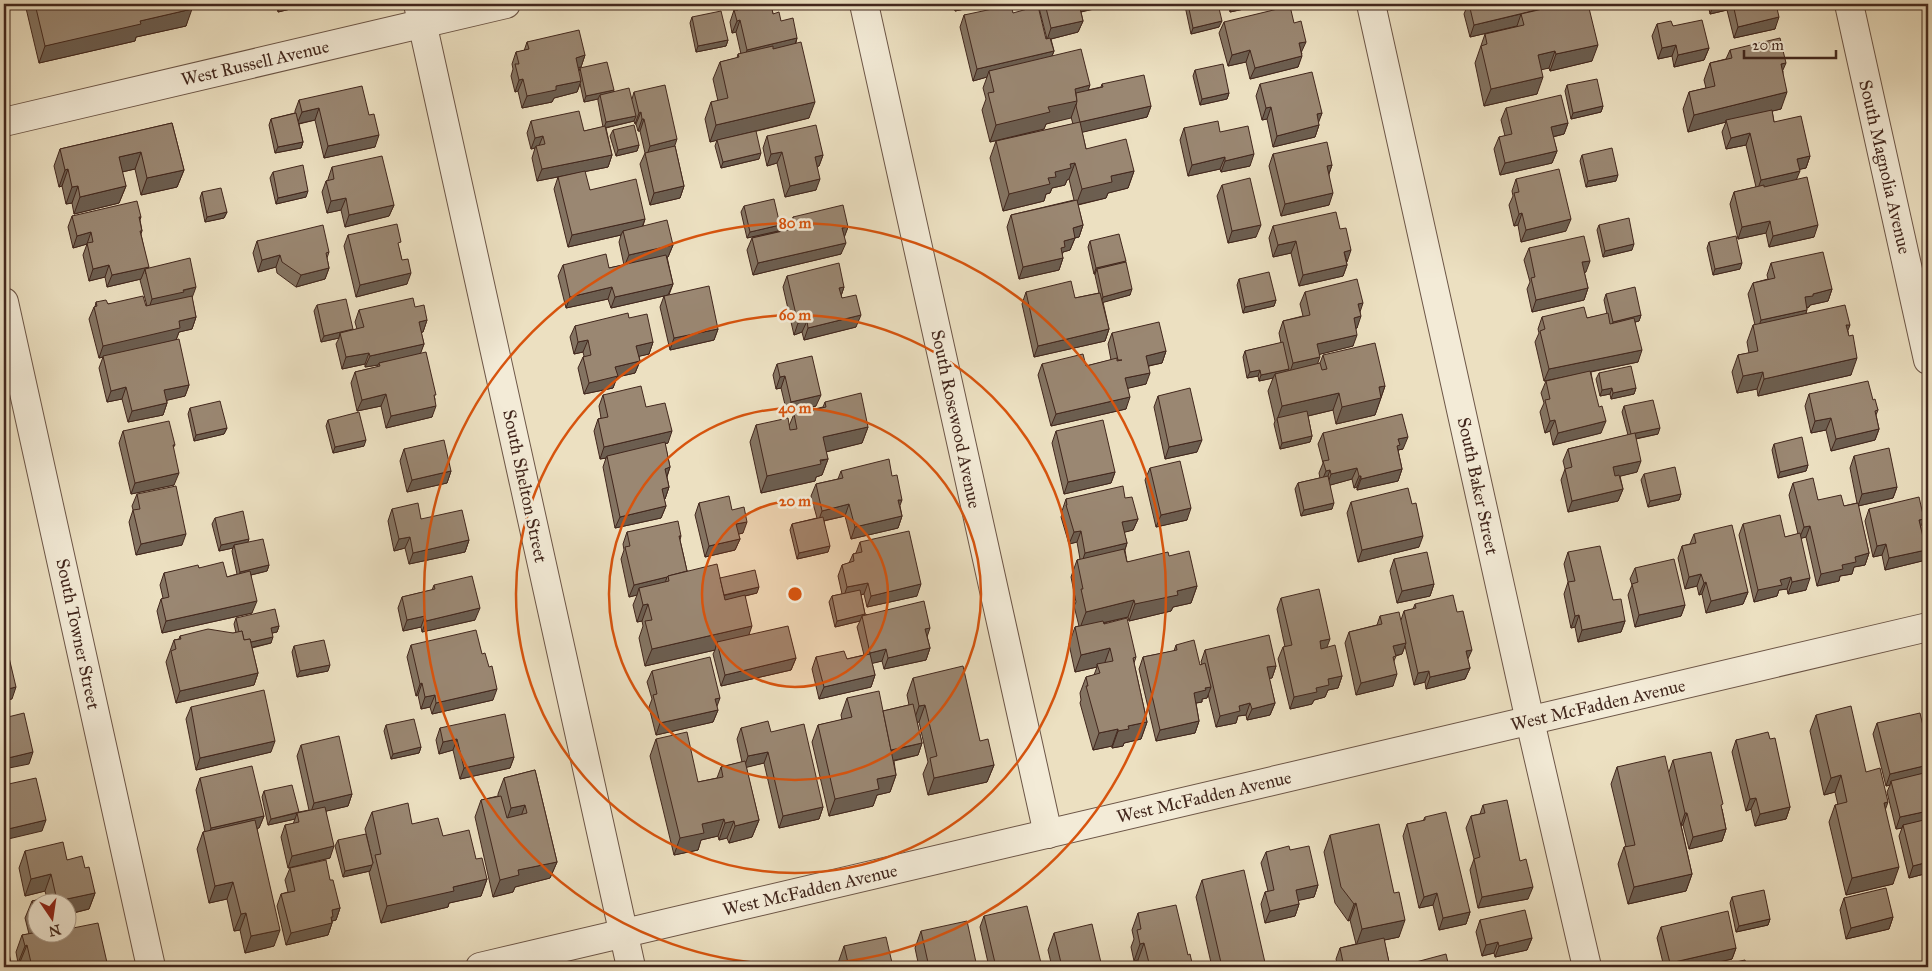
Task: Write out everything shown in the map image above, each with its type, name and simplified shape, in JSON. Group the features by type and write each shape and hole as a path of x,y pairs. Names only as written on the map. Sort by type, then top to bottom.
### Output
{"street":[{"name":"West Russell Avenue","path":"4,122 421,14 506,4"},
{"name":"South Rosewood Avenue","path":"864,4 1048,834"},
{"name":"South Baker Street","path":"1371,4 1530,721 1587,967"},
{"name":"South Magnolia Avenue","path":"1849,4 1928,360"},
{"name":"South Shelton Street","path":"421,14 632,967"},
{"name":"South Towner Street","path":"4,302 151,967"},
{"name":"West McFadden Avenue","path":"480,967 1928,627"}],"building":[{"path":"35,4 191,4 192,9 140,21 141,24 45,46"},
{"path":"737,4 771,4 773,14 779,12 781,21 793,18 797,38 747,50 740,20 737,21 734,10 738,10"},
{"path":"1045,4 1079,4 1083,21 1051,28"},
{"path":"1188,4 1218,4 1222,21 1193,28"},
{"path":"1469,4 1552,4 1553,6 1474,25"},
{"path":"1564,4 1588,4 1598,45 1556,54 1555,51 1538,55 1543,77 1491,89 1481,46 1487,44 1485,34 1524,25 1521,14"},
{"path":"1733,4 1776,4 1779,17 1738,27"},
{"path":"1011,5 1013,13 1038,6 1046,39 1050,38 1054,51 977,69 964,15"},
{"path":"1290,6 1294,23 1301,21 1306,42 1299,43 1302,56 1255,68 1250,50 1232,55 1224,22"},
{"path":"721,11 728,40 698,46 692,17"},
{"path":"1702,20 1709,48 1678,55 1676,45 1662,48 1657,24 1671,21 1673,26"},
{"path":"579,30 585,55 576,58 581,81 556,86 556,90 527,96 523,79 519,80 515,64 519,64 516,52 529,49 527,42"},
{"path":"1780,38 1786,63 1781,64 1787,92 1694,115 1689,92 1715,86 1710,63 1732,58 1730,50"},
{"path":"801,42 815,102 716,125 711,102 728,98 720,62 739,57 738,54 773,46 773,49"},
{"path":"1081,49 1090,85 1075,89 1077,101 1048,107 1050,112 996,125 988,93 994,92 989,71"},
{"path":"607,62 614,90 586,96 580,68"},
{"path":"1223,64 1229,93 1202,99 1195,70"},
{"path":"1312,72 1322,113 1317,114 1319,125 1277,136 1271,107 1266,108 1260,84"},
{"path":"1144,75 1151,106 1080,122 1076,106 1076,93 1103,87 1102,84"},
{"path":"1597,79 1603,106 1573,113 1567,85"},
{"path":"665,85 677,139 650,146 644,119 642,119 641,112 639,113 634,92"},
{"path":"362,86 369,115 374,114 379,135 328,146 319,108 302,112 299,100"},
{"path":"629,88 636,116 606,122 600,95"},
{"path":"1561,95 1568,123 1551,127 1557,151 1505,163 1499,137 1512,134 1506,108"},
{"path":"1772,110 1774,122 1801,116 1810,156 1797,159 1800,171 1761,180 1750,133 1731,138 1726,120"},
{"path":"579,111 584,131 605,126 612,155 542,169 536,146 545,144 543,136 535,138 531,121"},
{"path":"296,113 303,142 278,147 271,119"},
{"path":"1218,121 1220,132 1248,126 1254,154 1225,161 1225,157 1192,165 1184,128"},
{"path":"1080,122 1086,149 1126,139 1134,171 1111,176 1112,182 1082,189 1075,163 1070,164 1071,168 1055,172 1056,177 1048,178 1050,184 1009,194 996,141"},
{"path":"172,123 184,170 147,178 141,152 119,157 126,186 80,197 78,186 72,187 68,169 65,170 60,149"},
{"path":"634,125 639,145 618,150 613,130"},
{"path":"816,125 823,155 815,157 820,179 790,186 782,152 771,154 767,136"},
{"path":"756,131 761,153 723,162 717,140"},
{"path":"1327,142 1332,165 1327,166 1333,193 1285,204 1273,154"},
{"path":"675,146 684,186 654,193 645,153"},
{"path":"1612,148 1618,175 1588,181 1582,155"},
{"path":"382,156 394,205 349,215 346,198 331,201 326,181 334,179 332,167"},
{"path":"303,165 308,191 278,198 273,172"},
{"path":"1559,169 1571,219 1526,230 1522,213 1519,214 1514,193 1519,192 1516,179"},
{"path":"585,171 590,190 636,179 645,219 572,235 558,177"},
{"path":"1807,177 1818,225 1773,236 1770,221 1742,227 1734,192"},
{"path":"1250,178 1261,225 1232,231 1222,185"},
{"path":"221,188 227,212 207,217 202,192"},
{"path":"774,199 780,225 750,232 744,206"},
{"path":"1077,200 1083,225 1073,228 1075,238 1064,241 1065,247 1061,248 1063,258 1023,267 1011,215"},
{"path":"137,201 141,217 139,217 142,231 140,231 149,267 112,275 109,265 93,269 87,243 93,242 91,232 77,236 72,216"},
{"path":"843,205 848,227 842,228 846,243 758,263 752,238 796,228 793,217"},
{"path":"1336,212 1340,229 1346,228 1351,250 1344,252 1347,265 1303,275 1296,241 1278,245 1273,226"},
{"path":"1629,218 1634,244 1605,251 1599,225"},
{"path":"667,220 673,245 629,255 623,231"},
{"path":"397,224 401,242 398,243 402,260 408,259 411,273 360,285 348,235"},
{"path":"323,225 329,252 326,253 329,268 301,275 282,262 280,255 262,260 257,241"},
{"path":"1119,234 1126,261 1096,268 1090,241"},
{"path":"1584,236 1590,261 1582,262 1588,288 1536,300 1531,278 1535,277 1529,248"},
{"path":"1736,236 1742,263 1715,269 1709,242"},
{"path":"1823,252 1832,289 1805,297 1807,310 1761,320 1753,283 1775,278 1771,263"},
{"path":"606,254 609,268 666,255 673,284 615,297 612,287 570,297 563,265"},
{"path":"190,258 196,287 183,290 184,292 152,299 145,269"},
{"path":"1126,262 1132,289 1103,297 1097,269"},
{"path":"839,263 844,287 839,288 842,298 856,295 861,315 808,328 807,321 798,323 787,276"},
{"path":"1269,272 1276,300 1245,307 1239,279"},
{"path":"1357,279 1363,303 1358,304 1361,316 1354,318 1357,335 1317,344 1320,357 1293,363 1283,321 1310,315 1305,292"},
{"path":"1071,281 1075,298 1100,293 1109,329 1038,346 1026,292"},
{"path":"709,286 718,329 674,338 664,296"},
{"path":"1635,287 1641,315 1613,322 1606,294"},
{"path":"143,296 146,306 192,296 196,317 179,321 180,328 103,346 94,307 97,306 96,302 106,300 108,304"},
{"path":"413,298 415,307 424,305 427,320 419,322 424,344 370,356 369,353 346,357 340,333 364,327 359,310"},
{"path":"346,299 353,329 324,336 317,305"},
{"path":"1845,305 1850,325 1846,325 1849,336 1853,335 1857,358 1764,379 1763,372 1743,376 1738,355 1758,351 1753,325"},
{"path":"1584,307 1587,318 1608,313 1610,324 1634,318 1642,350 1549,369 1540,331 1545,329 1542,317"},
{"path":"628,313 629,318 647,314 653,342 636,346 640,361 615,367 618,376 589,383 583,357 591,355 588,340 578,342 575,326"},
{"path":"1159,322 1166,351 1146,356 1150,373 1125,378 1130,397 1056,414 1042,364 1083,354 1086,366 1117,358 1117,361 1122,360 1118,360 1112,333"},
{"path":"179,339 189,385 164,390 167,403 132,411 126,387 111,391 103,356"},
{"path":"1283,342 1289,369 1261,375 1260,370 1250,372 1245,351"},
{"path":"1375,343 1385,386 1379,387 1381,398 1342,407 1339,393 1282,406 1275,374 1320,363 1322,370 1327,369 1323,355"},
{"path":"426,352 436,395 434,395 436,406 391,416 386,394 362,400 355,372 380,366 379,363"},
{"path":"812,356 821,395 791,402 785,376 780,377 777,364"},
{"path":"1631,366 1636,388 1613,393 1612,388 1602,390 1599,373"},
{"path":"1590,371 1599,407 1602,406 1606,421 1558,433 1555,420 1550,421 1545,400 1550,399 1546,381"},
{"path":"1868,381 1878,410 1875,411 1879,429 1836,439 1831,418 1815,421 1809,394"},
{"path":"641,386 646,407 665,403 672,431 604,447 598,419 608,417 603,395"},
{"path":"1190,388 1202,440 1169,447 1158,396"},
{"path":"861,393 868,427 823,437 828,459 820,460 821,464 767,476 756,425 788,418 790,430 797,429 794,414 826,407 825,402"},
{"path":"1653,400 1660,428 1631,434 1624,406"},
{"path":"220,401 227,428 196,435 190,408"},
{"path":"1307,411 1312,436 1282,443 1277,418"},
{"path":"359,412 366,440 335,447 328,420"},
{"path":"1402,414 1408,437 1398,439 1400,445 1397,446 1402,469 1361,479 1357,468 1331,474 1330,470 1326,471 1323,461 1329,460 1323,433"},
{"path":"1103,420 1115,472 1068,482 1056,431"},
{"path":"169,421 179,473 135,483 123,431"},
{"path":"1635,433 1641,461 1613,467 1615,476 1619,475 1623,489 1572,501 1565,469 1572,467 1568,449"},
{"path":"1802,437 1808,465 1780,472 1774,444"},
{"path":"444,440 451,471 412,480 404,449"},
{"path":"665,442 670,467 665,469 669,487 662,489 666,506 620,517 607,456"},
{"path":"1889,448 1897,487 1862,494 1854,456"},
{"path":"889,459 892,476 897,475 902,500 898,500 902,516 855,527 849,504 822,511 816,484 843,478 841,471"},
{"path":"1180,461 1191,508 1161,515 1150,468"},
{"path":"1675,467 1681,494 1650,501 1644,474"},
{"path":"1328,476 1334,503 1304,510 1298,483"},
{"path":"1813,478 1818,500 1841,495 1844,506 1858,503 1869,553 1855,557 1856,562 1842,565 1843,569 1821,574 1810,526 1804,527 1793,483"},
{"path":"176,486 186,534 141,544 133,510 140,509 137,494"},
{"path":"1123,486 1125,498 1132,497 1138,519 1122,522 1127,543 1085,553 1081,531 1074,532 1066,499"},
{"path":"1408,488 1412,504 1416,503 1423,536 1362,550 1351,502"},
{"path":"729,496 732,510 744,507 747,522 736,524 740,539 709,546 699,503"},
{"path":"1919,497 1924,519 1919,520 1926,550 1889,558 1886,544 1877,546 1869,509"},
{"path":"418,503 421,519 462,510 469,540 413,553 410,537 399,539 392,509"},
{"path":"243,511 249,539 221,545 215,518"},
{"path":"1780,515 1785,537 1800,533 1810,578 1792,582 1791,577 1780,580 1782,585 1758,590 1743,524"},
{"path":"823,517 830,546 799,553 792,524"},
{"path":"678,521 681,536 679,536 687,571 634,585 625,547 630,546 627,532"},
{"path":"1732,525 1748,592 1711,601 1706,582 1704,583 1701,574 1689,577 1682,546 1696,543 1694,534"},
{"path":"909,531 921,584 871,596 868,583 847,587 842,565 854,561 853,554 862,552 860,542"},
{"path":"263,539 269,565 240,572 234,545"},
{"path":"1600,546 1613,600 1621,599 1625,621 1582,630 1579,615 1575,616 1568,582 1575,581 1568,552"},
{"path":"1124,549 1127,562 1168,552 1169,556 1189,551 1197,586 1177,591 1178,595 1135,604 1134,600 1086,612 1077,560"},
{"path":"1427,552 1434,584 1402,591 1394,559"},
{"path":"1674,559 1685,605 1639,615 1632,584 1638,582 1635,568"},
{"path":"223,562 227,577 250,571 257,601 166,621 161,599 169,597 164,573 198,565 199,568"},
{"path":"717,564 725,600 745,595 752,626 652,649 645,621 652,620 648,604 643,605 639,588 669,581 668,576"},
{"path":"755,570 759,587 724,595 720,578"},
{"path":"472,576 480,608 426,621 425,616 407,620 402,597 435,589 434,585"},
{"path":"1319,589 1330,639 1320,641 1321,649 1335,645 1342,676 1328,679 1329,685 1316,688 1317,692 1294,697 1283,647 1292,645 1281,598"},
{"path":"860,590 865,614 837,621 832,596"},
{"path":"1453,595 1457,612 1463,611 1472,650 1466,651 1470,668 1430,677 1429,671 1418,673 1404,611 1416,608 1415,604"},
{"path":"924,601 930,628 925,629 930,648 888,658 886,649 870,653 862,616"},
{"path":"275,609 279,626 271,628 273,637 251,642 250,639 244,640 242,631 239,632 236,618"},
{"path":"1399,612 1406,643 1393,646 1396,656 1393,657 1397,674 1361,683 1349,632 1382,624 1380,616"},
{"path":"1127,618 1136,657 1133,658 1147,722 1128,726 1129,729 1099,733 1086,686 1088,686 1086,677 1100,673 1097,664 1113,661 1110,648 1081,655 1075,627 1103,621 1104,624"},
{"path":"788,626 796,658 725,675 717,642"},
{"path":"208,629 233,633 242,631 244,640 250,639 258,673 180,691 171,651 176,649 174,640 181,639 180,636"},
{"path":"476,630 482,654 485,653 489,667 492,666 497,689 436,703 435,695 425,697 411,645"},
{"path":"1269,635 1276,666 1267,667 1275,703 1252,709 1250,703 1239,706 1240,711 1220,716 1205,650"},
{"path":"324,640 330,665 300,671 294,646"},
{"path":"1194,640 1200,665 1205,663 1211,687 1194,693 1199,721 1160,730 1143,657 1177,650 1176,645"},
{"path":"4,649 7,649 16,687 4,690"},
{"path":"844,651 847,659 870,654 875,675 824,687 816,657"},
{"path":"710,657 720,698 715,699 718,710 660,723 653,695 657,694 652,671"},
{"path":"963,666 980,741 988,739 994,765 934,778 930,758 937,756 925,705 919,706 913,678"},
{"path":"264,690 275,741 200,758 191,707"},
{"path":"879,691 896,775 877,779 879,789 835,799 818,725 852,717 847,698"},
{"path":"913,704 922,743 891,750 883,711"},
{"path":"1851,706 1866,772 1880,768 1888,802 1884,803 1899,867 1852,878 1835,805 1847,802 1841,775 1831,778 1816,715"},
{"path":"24,713 33,752 4,759 4,718"},
{"path":"1920,713 1928,747 1928,765 1890,774 1877,723"},
{"path":"505,714 514,757 464,768 457,739 443,742 440,728"},
{"path":"414,719 421,747 393,754 386,725"},
{"path":"768,721 771,732 804,724 823,807 783,816 768,752 748,756 741,728"},
{"path":"687,732 698,782 723,777 721,767 745,761 759,820 735,826 734,821 725,823 724,819 702,824 704,833 680,838 656,739"},
{"path":"1768,732 1770,739 1775,738 1790,807 1760,814 1756,798 1750,799 1736,740"},
{"path":"339,736 352,794 314,803 301,745"},
{"path":"1711,752 1723,804 1721,805 1726,829 1693,837 1687,813 1685,813 1673,760"},
{"path":"1665,756 1692,874 1634,887 1624,847 1635,845 1617,767"},
{"path":"252,766 264,816 211,828 200,778"},
{"path":"535,770 557,862 518,870 519,875 500,880 481,800 501,796 507,818 527,813 525,805 511,808 504,778"},
{"path":"1924,773 1928,790 1928,811 1900,817 1891,781"},
{"path":"36,778 46,820 4,830 4,785"},
{"path":"292,785 299,812 271,819 264,791"},
{"path":"1507,800 1520,861 1526,859 1533,887 1482,897 1474,859 1480,857 1471,816 1485,813 1483,805"},
{"path":"408,803 412,824 438,818 443,836 469,830 476,859 482,858 487,879 453,887 454,891 387,906 375,855 381,854 372,812"},
{"path":"325,807 334,846 292,856 285,825 299,822 297,813"},
{"path":"1446,812 1470,912 1443,918 1437,893 1424,897 1407,824"},
{"path":"1928,819 1928,862 1913,866 1903,825"},
{"path":"255,820 280,930 251,936 246,913 241,914 233,882 215,886 203,832"},
{"path":"1379,824 1394,893 1399,892 1405,920 1362,929 1356,903 1354,904 1341,887 1330,835"},
{"path":"366,834 372,865 345,871 338,840"},
{"path":"63,842 67,860 82,856 85,868 89,867 95,893 78,897 78,894 56,894 51,874 31,879 25,851"},
{"path":"1289,846 1290,850 1309,846 1318,885 1296,890 1299,904 1270,911 1265,892 1274,890 1266,852"},
{"path":"326,860 330,880 333,880 340,908 332,910 332,923 291,933 281,894 295,891 290,868"},
{"path":"1244,870 1266,967 1222,967 1202,880"},
{"path":"1886,888 1893,917 1851,928 1844,898"},
{"path":"1764,890 1770,919 1739,926 1732,897"},
{"path":"1176,905 1188,955 1190,954 1193,967 1159,967 1159,965 1150,967 1144,943 1140,944 1137,930 1141,929 1138,913"},
{"path":"1027,906 1042,967 996,967 984,916"},
{"path":"1525,910 1532,938 1499,946 1498,942 1486,945 1480,920"},
{"path":"1728,911 1736,948 1670,963 1661,927"},
{"path":"967,921 977,967 929,967 921,931"},
{"path":"98,923 108,967 32,967 27,945 25,946 22,935 28,934 28,944 78,944 78,927"},
{"path":"1092,924 1102,967 1062,967 1054,933"},
{"path":"4,932 12,967 4,967"},
{"path":"886,937 893,967 849,967 844,946"},
{"path":"1384,938 1390,967 1344,967 1340,948"},
{"path":"1446,954 1449,967 1417,967 1416,962"},
{"path":"1745,960 1747,967 1713,967"},
{"path":"831,962 832,967 806,967"}]}
